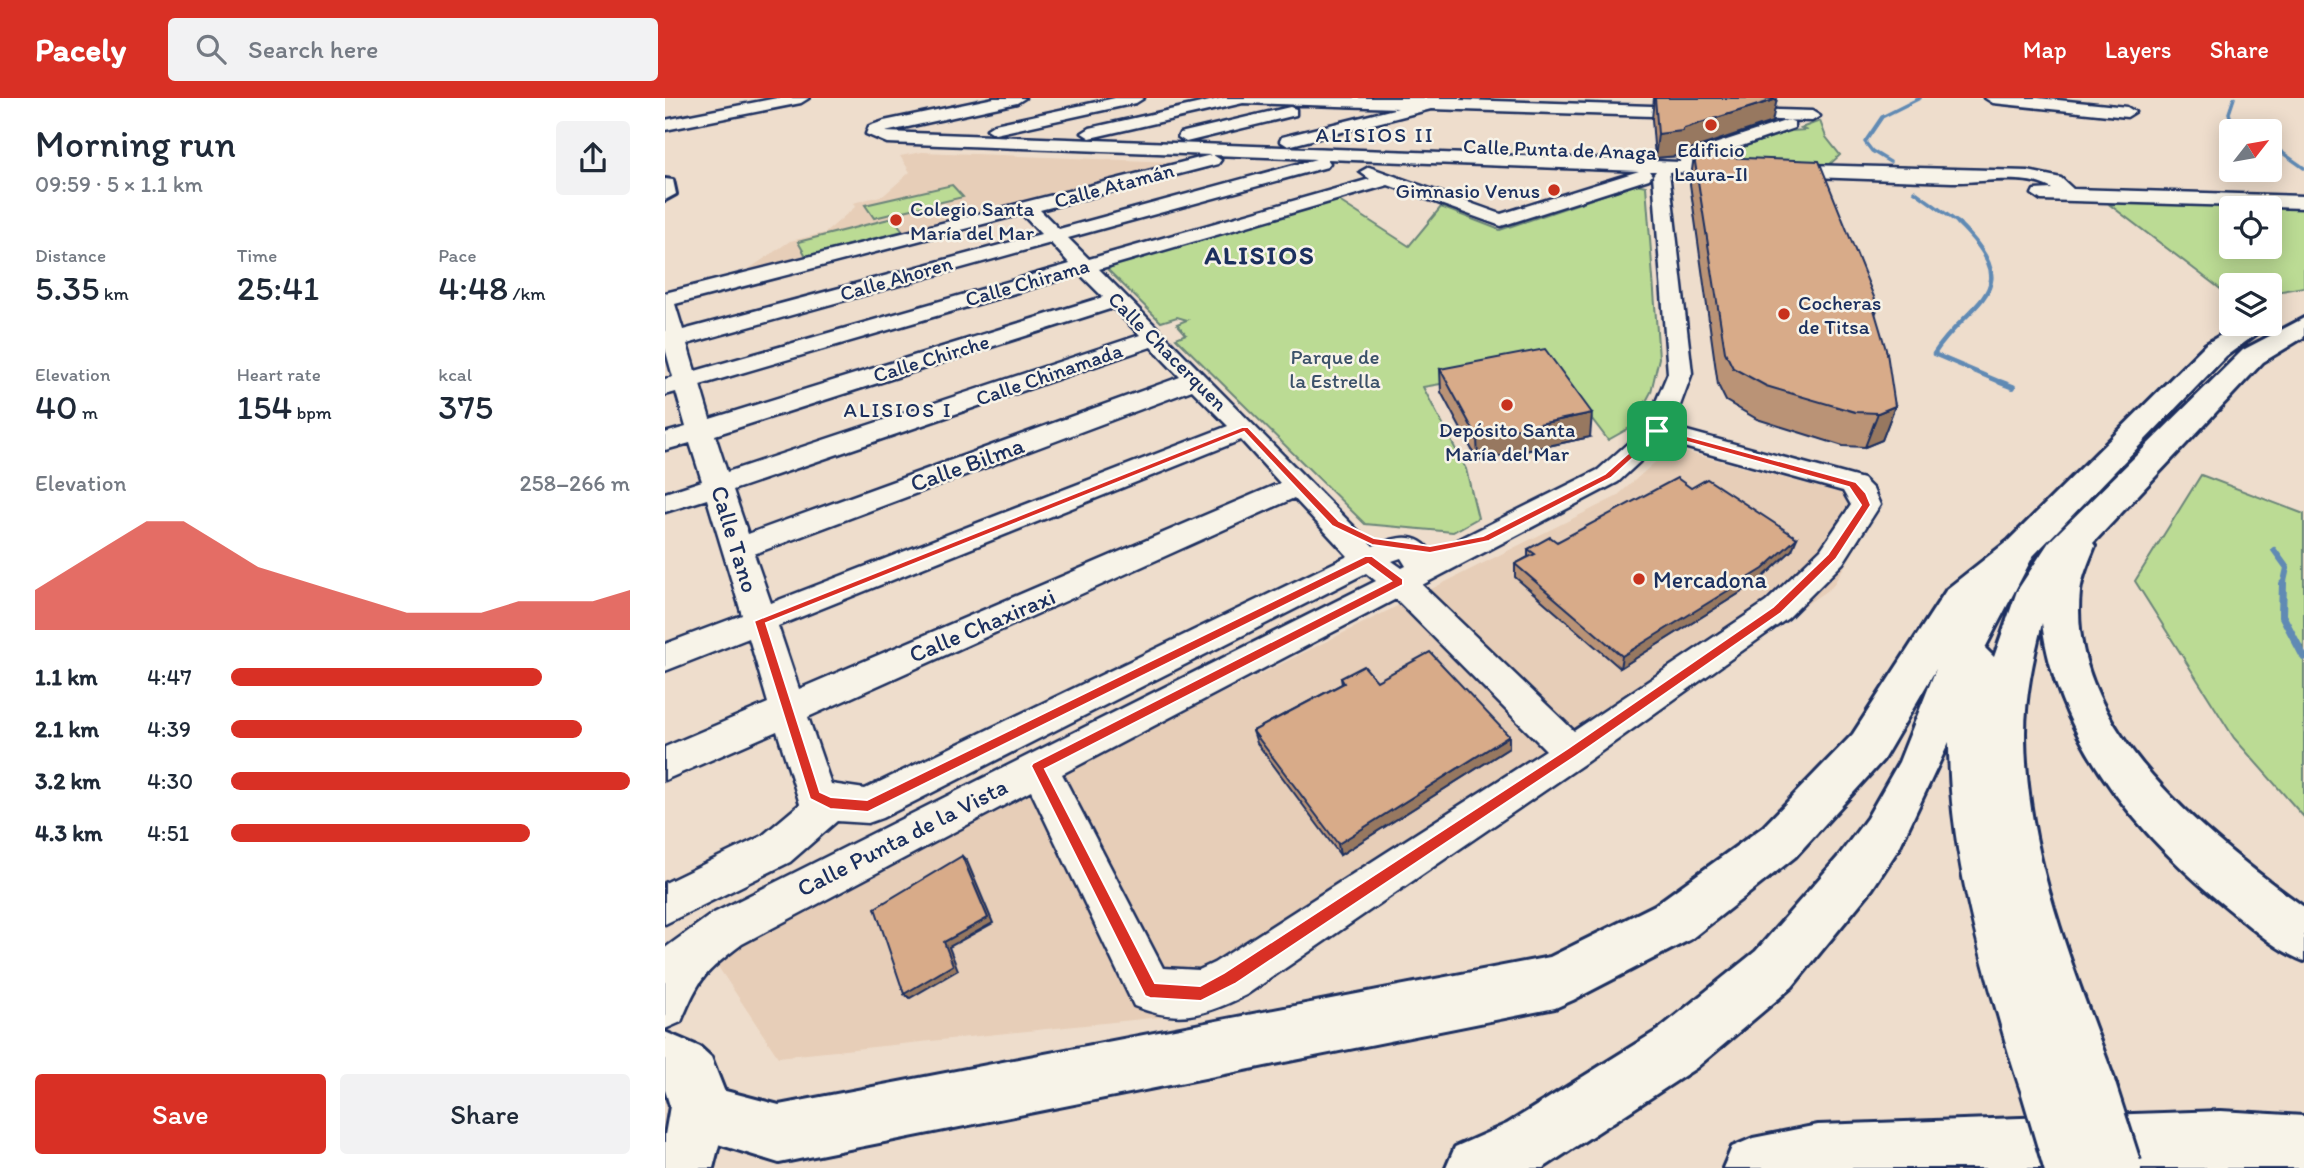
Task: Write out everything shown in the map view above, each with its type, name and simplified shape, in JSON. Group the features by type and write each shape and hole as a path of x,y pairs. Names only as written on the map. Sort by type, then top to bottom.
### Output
{"main road":[{"path":"665,184 665,194"},
{"path":"2282,312 2304,304"},
{"path":"2071,1168 2068,1087 2016,845 2005,770 2005,707 2012,650 2041,577 2061,547 2081,534 2253,356 2291,331 2304,326"},
{"path":"699,1112 779,1134 1555,982 1673,922 1779,842 1868,747 1960,598 2021,548 2216,351 2239,336"},
{"path":"2081,534 2062,591 2062,624 2067,661 2084,704 2113,754 2166,822 2243,890 2304,937"},
{"path":"1476,1168 1528,1145 1677,1049 1774,969 1854,873 1883,833 1918,768 1964,650 1984,617 2004,574 2021,548"},
{"path":"1984,617 1970,696 1970,735 1979,835 1997,926 2068,1087 2115,1168"},
{"path":"667,1055 684,1069 695,1088 699,1112 695,1140 683,1168"},
{"path":"1753,1168 1818,1154 2221,1140 2304,1145"}],"street":[{"path":"665,125 801,98"},
{"name":"Calle Punta de Anaga","path":"1017,98 890,124 875,130 873,134 887,138 1251,150 1658,172 1842,172 2026,184"},
{"path":"950,140 1136,98"},
{"path":"1237,98 1771,117 1815,113"},
{"path":"1049,143 1244,98"},
{"name":"Calle Atamán","path":"665,300 1454,98"},
{"path":"1790,98 1815,113"},
{"path":"1993,98 2127,112"},
{"path":"1142,147 1319,105 1321,101"},
{"path":"1359,123 1380,101"},
{"path":"1347,164 1491,218 1509,218 1658,172 1787,126 1815,113"},
{"path":"1771,117 1787,126"},
{"name":"Calle Punta de Anaga","path":"950,140 939,144 939,148 1211,160 2026,184"},
{"name":"Calle Ahoren","path":"675,340 1321,163"},
{"name":"Calle Punta de la Vista","path":"665,1006 679,964 771,905 1038,766 1409,566 1485,539 1608,476 1657,431 1680,373 1658,172"},
{"path":"2047,178 2064,188 2062,192"},
{"path":"2026,184 2047,178 2304,189"},
{"name":"Calle Chirama","path":"675,384 1389,179"},
{"path":"2026,184 2062,192 2304,202"},
{"name":"Calle Chacerquen","path":"1027,208 1300,485 1368,559 1409,566 1572,752"},
{"name":"Calle Chirche","path":"665,442 1116,300"},
{"name":"Calle Tano","path":"665,306 675,340 675,384 700,431 719,485 786,710 815,795 830,803"},
{"name":"Calle Chinamada","path":"665,503 1155,338"},
{"name":"Calle Bilma","path":"738,549 1196,380"},
{"path":"665,658 1245,429"},
{"path":"1038,766 1150,990 1201,993 1230,979 1572,752 1777,610 1832,556 1866,505 1863,495 1853,485 1657,431"},
{"name":"Calle Chaxiraxi","path":"665,764 1300,485"},
{"path":"1335,524 1372,541 1409,566"},
{"path":"665,904 776,849 830,803 868,806 1368,559"}],"shaded area":[{"name":"Colegio Santa María del Mar","path":"922,152 1175,164 743,273 790,241 825,233 855,207 853,203 884,195 910,172 900,156"},
{"path":"1671,448 1882,504 1832,587 1209,1012 778,1057 707,950 1616,497"}],"green space":[{"path":"1820,121 1826,137 1840,155 1828,166 1709,158 1791,131 1805,130 1801,128"},
{"name":"Parque de la Estrella","path":"1636,184 1646,186 1659,358 1651,392 1633,426 1608,440 1551,365 1423,387 1466,469 1478,518 1453,532 1365,524 1176,338 1186,334 1177,324 1187,320 1177,317 1161,322 1108,270 1113,264 1336,199 1409,246 1441,207 1500,230"},
{"path":"952,185 963,197 874,218 865,205"},
{"path":"2126,202 2219,206 2219,259 2282,259 2282,208 2304,209 2304,287 2282,291 2282,273 2219,273 2219,288 2110,205"},
{"path":"893,218 903,231 806,256 798,242"},
{"path":"2201,475 2304,514 2304,817 2234,738 2135,581"}],"building":[{"path":"1655,98 1777,99 1684,128 1682,131 1658,134"},
{"name":"Cocheras de Titsa","path":"1694,156 1819,161 1878,307 1873,306 1887,353 1895,406 1878,413 1855,412 1766,386 1733,368 1725,352"},
{"path":"1545,349 1592,413 1477,437 1440,369"},
{"name":"Mercadona","path":"1677,478 1691,488 1707,479 1797,538 1763,569 1622,656 1515,564 1535,554 1528,549 1550,537 1557,542"},
{"path":"1430,652 1509,736 1338,844 1253,731 1344,683 1341,678 1364,666 1377,681"},
{"path":"962,856 988,918 944,942 953,965 904,994 875,908"}],"waterway":[{"path":"1890,162 1872,151 1865,142 1882,117 1920,98"},
{"path":"2231,119 2229,113 2234,98"},
{"path":"2282,152 2304,168"},
{"path":"1914,191 1960,224"},
{"path":"1958,223 1979,246 1989,265 1991,281 1986,294 1976,307 1934,354 2003,383"},
{"path":"2003,383 2013,387"},
{"path":"2274,550 2287,568 2283,586"},
{"path":"2283,584 2282,615 2304,657"}],"place":[{"name":"Edificio Laura-II","path":"1711,125"},
{"name":"Gimnasio Venus","path":"1554,190"},
{"name":"Colegio Santa María del Mar","path":"896,220"},
{"name":"Cocheras de Titsa","path":"1784,314"},
{"name":"Depósito Santa María del Mar","path":"1507,405"},
{"name":"Mercadona","path":"1639,579"}],"district":[{"name":"ALISIOS II","path":"1375,134"},
{"name":"ALISIOS","path":"1260,255"},
{"name":"ALISIOS I","path":"898,409"}],"route":[{"path":"1245,429 1335,524 1372,541 1430,550 1485,539 1608,476 1657,431 1853,485 1863,495 1866,505 1832,556 1777,610 1572,752 1230,979 1201,993 1150,990 1038,766 1399,582 1368,559 868,806 830,803 815,795 760,621 1245,429"}]}
